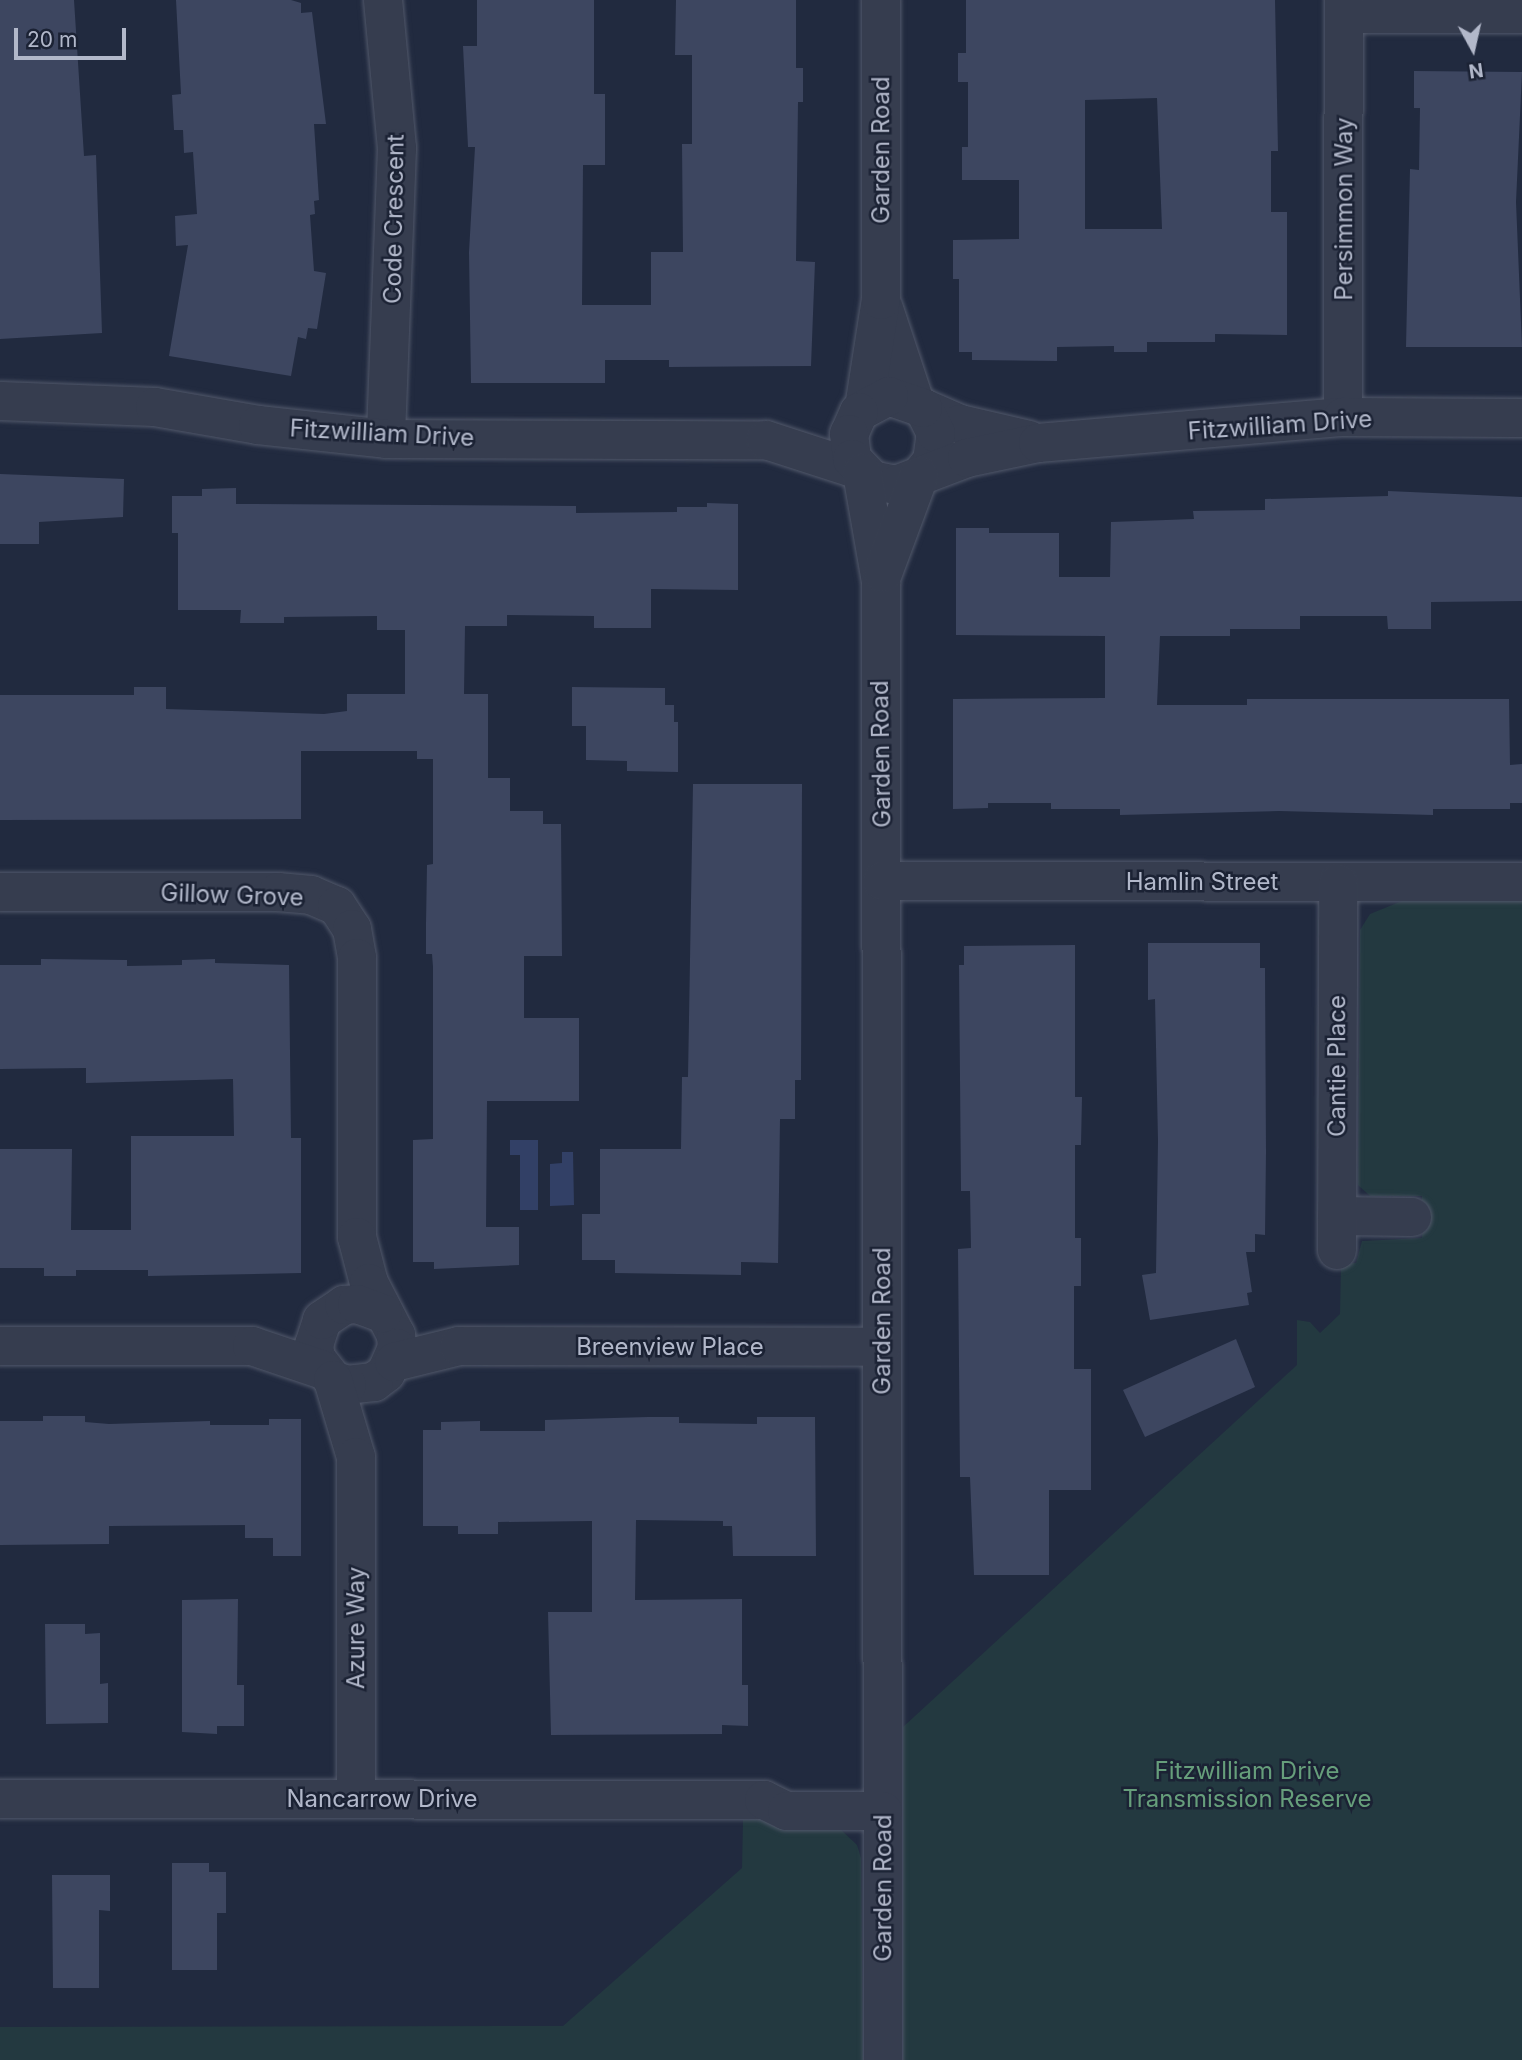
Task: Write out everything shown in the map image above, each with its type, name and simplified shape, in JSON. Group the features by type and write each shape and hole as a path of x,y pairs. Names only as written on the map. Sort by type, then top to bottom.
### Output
{"street":[{"name":"Code Crescent","path":"383,0 397,160 387,439"},
{"name":"Garden Road","path":"861,410 881,300 881,0"},
{"path":"1344,7 1522,14"},
{"name":"Persimmon Way","path":"1343,417 1344,7"},
{"name":"Garden Road","path":"881,300 919,405"},
{"path":"889,397 919,405 936,433 932,461 921,474 896,485 861,471 852,459 849,434 861,410 889,397"},
{"name":"Fitzwilliam Drive","path":"0,401 155,407 258,425 387,439 766,440 861,410"},
{"name":"Fitzwilliam Drive","path":"919,405 960,424 1038,443"},
{"name":"Fitzwilliam Drive","path":"921,474 1038,443 1343,417 1522,418"},
{"name":"Fitzwilliam Drive","path":"766,440 861,471"},
{"name":"Garden Road","path":"861,471 881,582 883,2060"},
{"name":"Garden Road","path":"881,582 895,531 921,474"},
{"name":"Hamlin Street","path":"883,881 1522,882"},
{"name":"Cantie Place","path":"1338,883 1337,1233 1412,1217"},
{"name":"Gillow Grove","path":"0,892 278,892 312,895 337,906 352,929 357,958 357,1237 386,1318"},
{"name":"Gillow Grove","path":"327,1316 357,1237"},
{"path":"0,1346 252,1346 361,1386 387,1369 397,1348 386,1318 357,1304 252,1346"},
{"path":"327,1316 314,1345 328,1375"},
{"name":"Breenview Place","path":"386,1318 459,1346"},
{"name":"Breenview Place","path":"387,1369 459,1346 882,1347"},
{"name":"Azure Way","path":"356,1457 387,1369"},
{"name":"Azure Way","path":"328,1375 356,1457 356,1798"},
{"name":"Nancarrow Drive","path":"0,1799 764,1800 786,1811 883,1799"}],"green space":[{"name":"Fitzwilliam Drive Transmission Reserve","path":"1402,901 1522,901 1522,2060 903,2060 903,1727 1297,1365 1297,1320 1310,1322 1320,1333 1340,1314 1341,1264 1356,1263 1362,1241 1422,1238 1422,1196 1370,1196 1358,1185 1360,930 1370,914"},
{"path":"797,1819 836,1825 857,1845 861,1858 863,2060 0,2060 0,2027 563,2026 742,1868 743,1820"}],"water":[{"path":"510,1140 538,1140 538,1210 520,1210 520,1155 510,1155"},
{"path":"562,1152 573,1152 574,1205 550,1206 550,1164 562,1163"}],"building":[{"path":"0,0 74,0 84,156 96,155 102,333 0,339"},
{"path":"176,0 291,0 301,3 301,13 312,12 326,124 314,124 319,200 314,201 315,214 310,215 314,271 326,273 317,329 308,328 306,339 298,337 291,376 169,356 188,245 176,246 175,216 197,214 193,152 184,153 183,130 174,130 172,95 181,94"},
{"path":"477,0 594,0 594,94 605,94 605,165 583,165 582,305 651,305 651,252 683,252 682,144 692,144 692,55 675,55 676,0 796,0 796,68 803,68 803,102 798,102 796,261 815,262 811,366 669,367 669,360 605,360 605,383 471,383 469,252 475,147 468,147 463,46 477,46"},
{"path":"966,0 1275,0 1278,151 1271,151 1271,212 1287,212 1287,335 1215,334 1215,342 1147,342 1147,352 1114,352 1114,346 1057,347 1057,361 972,360 972,352 959,352 959,279 953,279 953,240 1019,239 1019,180 962,180 962,147 968,147 968,82 958,82 958,53 966,53","holes":["1157,98 1162,229 1085,229 1085,100"]},
{"path":"1414,71 1522,72 1516,202 1522,347 1406,347 1410,169 1419,170 1420,108 1414,108"},
{"path":"0,474 124,479 123,517 39,522 39,544 0,544"},
{"path":"236,488 236,504 576,506 576,513 677,512 677,507 707,507 707,503 738,504 738,590 651,589 651,628 594,628 594,616 507,615 507,626 465,626 464,694 488,694 488,778 510,778 510,811 543,811 543,824 561,824 562,956 524,956 524,1018 579,1018 579,1101 487,1101 486,1227 519,1227 519,1265 434,1269 434,1262 413,1262 413,1140 433,1139 433,967 432,954 426,954 426,924 427,865 433,864 433,759 417,759 417,751 301,751 301,819 0,820 0,695 134,695 134,687 166,687 166,709 324,714 347,711 347,694 405,694 405,630 377,630 377,616 284,617 284,623 240,623 241,610 178,610 178,533 172,533 172,496 202,496 202,489"},
{"path":"1388,491 1522,497 1522,601 1431,602 1431,629 1388,629 1387,616 1300,616 1300,629 1230,629 1230,636 1160,636 1157,705 1247,705 1247,699 1509,699 1510,765 1522,764 1522,803 1510,803 1510,809 1433,809 1433,815 1279,811 1120,815 1120,809 1051,809 1051,803 988,803 988,808 953,809 953,699 1105,698 1105,636 956,635 956,528 989,528 989,533 1059,533 1059,577 1110,577 1111,522 1194,519 1193,511 1265,510 1265,499 1388,496"},
{"path":"572,687 665,688 665,705 674,705 674,722 678,722 678,772 627,771 627,761 586,760 586,726 572,726"},
{"path":"693,784 802,784 801,1080 795,1080 795,1119 780,1119 778,1263 741,1262 741,1275 615,1273 615,1260 582,1260 582,1214 600,1214 600,1149 681,1149 682,1077 688,1077"},
{"path":"1148,943 1260,943 1260,968 1265,968 1266,1152 1265,1235 1255,1234 1255,1252 1246,1252 1252,1292 1247,1293 1249,1305 1150,1320 1142,1275 1156,1273 1158,1141 1155,999 1148,1000"},
{"path":"1075,945 1075,1097 1082,1097 1081,1145 1075,1145 1075,1238 1081,1238 1081,1286 1074,1286 1074,1369 1091,1369 1091,1490 1049,1490 1049,1575 974,1575 970,1477 960,1477 958,1249 971,1248 970,1191 961,1191 959,965 964,965 964,946"},
{"path":"41,959 127,960 127,966 182,965 182,960 215,959 215,963 289,965 291,1138 301,1138 301,1273 148,1276 148,1270 76,1270 76,1276 44,1276 44,1268 0,1268 0,1149 72,1149 71,1230 131,1230 131,1136 234,1136 233,1079 86,1083 86,1068 0,1069 0,965 41,965"},
{"path":"1236,1339 1255,1387 1145,1437 1123,1390"},
{"path":"43,1416 85,1416 85,1422 109,1424 210,1421 210,1425 269,1425 269,1419 301,1419 301,1556 273,1556 273,1538 245,1538 245,1525 109,1526 109,1544 0,1545 0,1421 43,1421"},
{"path":"679,1417 679,1423 757,1424 757,1417 815,1417 816,1556 733,1556 732,1526 723,1526 723,1521 636,1520 635,1600 742,1599 742,1685 748,1685 748,1726 722,1725 722,1734 551,1735 548,1612 592,1612 592,1521 498,1522 498,1534 458,1534 458,1526 423,1526 423,1430 441,1430 441,1422 480,1421 480,1431 545,1431 545,1420"},
{"path":"238,1599 237,1685 244,1685 244,1726 217,1726 217,1734 182,1732 182,1600"},
{"path":"45,1624 85,1624 85,1634 100,1633 100,1684 108,1683 108,1723 46,1724"},
{"path":"172,1863 209,1863 209,1872 226,1872 226,1913 217,1913 217,1970 172,1970"},
{"path":"52,1875 110,1875 110,1911 99,1910 99,1988 53,1988"}]}
